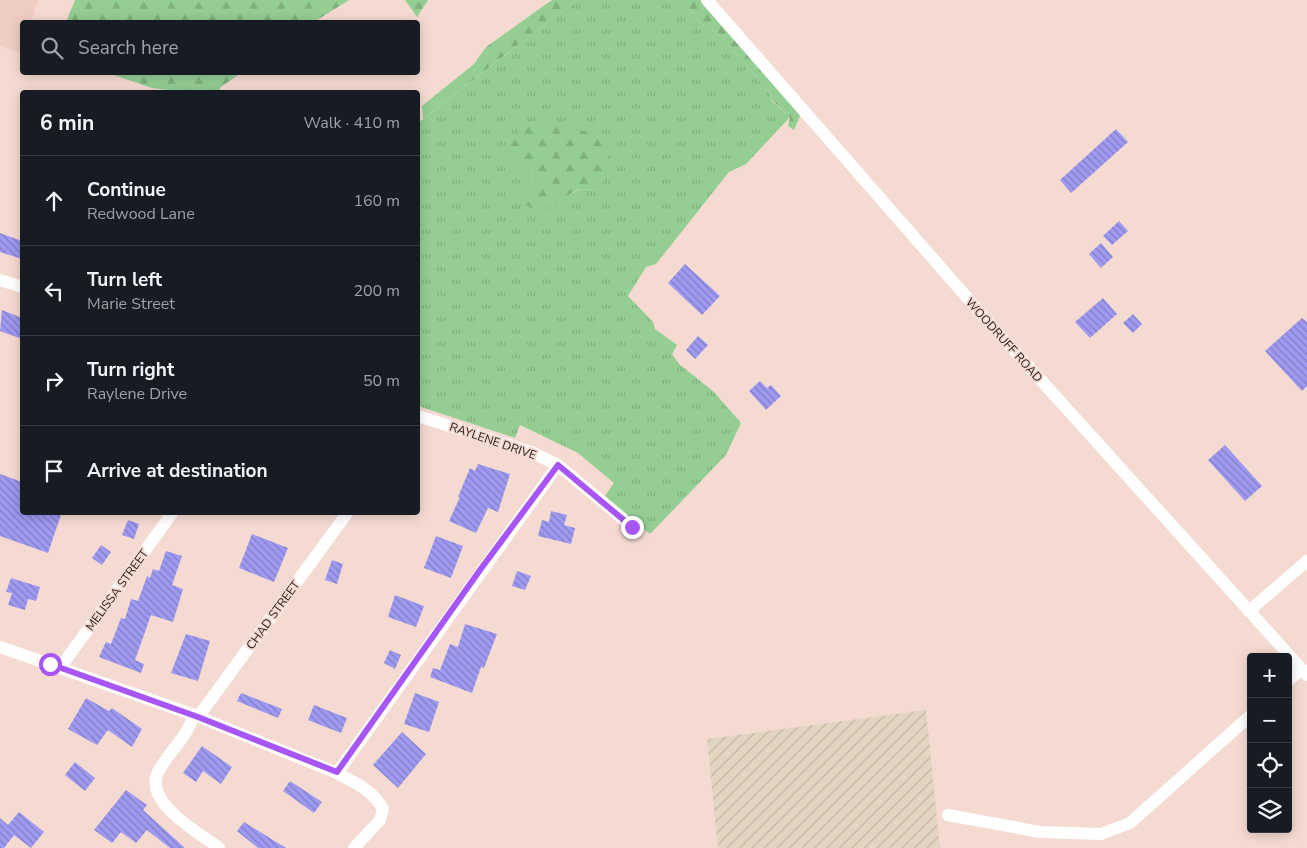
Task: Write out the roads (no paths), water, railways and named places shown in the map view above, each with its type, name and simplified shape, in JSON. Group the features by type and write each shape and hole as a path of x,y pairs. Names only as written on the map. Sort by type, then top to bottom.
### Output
{"street":[{"name":"WOODRUFF ROAD","path":"707,0 984,318 1304,672"},
{"path":"0,280 20,286"},
{"name":"RAYLENE DRIVE","path":"420,417 531,452 558,465 635,529"},
{"path":"337,772 480,570 558,465"},
{"name":"MELISSA STREET","path":"60,668 171,515"},
{"name":"CHAD STREET","path":"219,848 164,806 157,794 154,781 159,770 190,729 196,716 346,515"},
{"path":"1249,611 1307,560"},
{"path":"0,647 196,716 337,772 378,798 383,809 380,820 354,848"},
{"path":"1292,679 1304,672"},
{"path":"948,815 1040,832 1101,834 1130,823 1247,719"}]}
